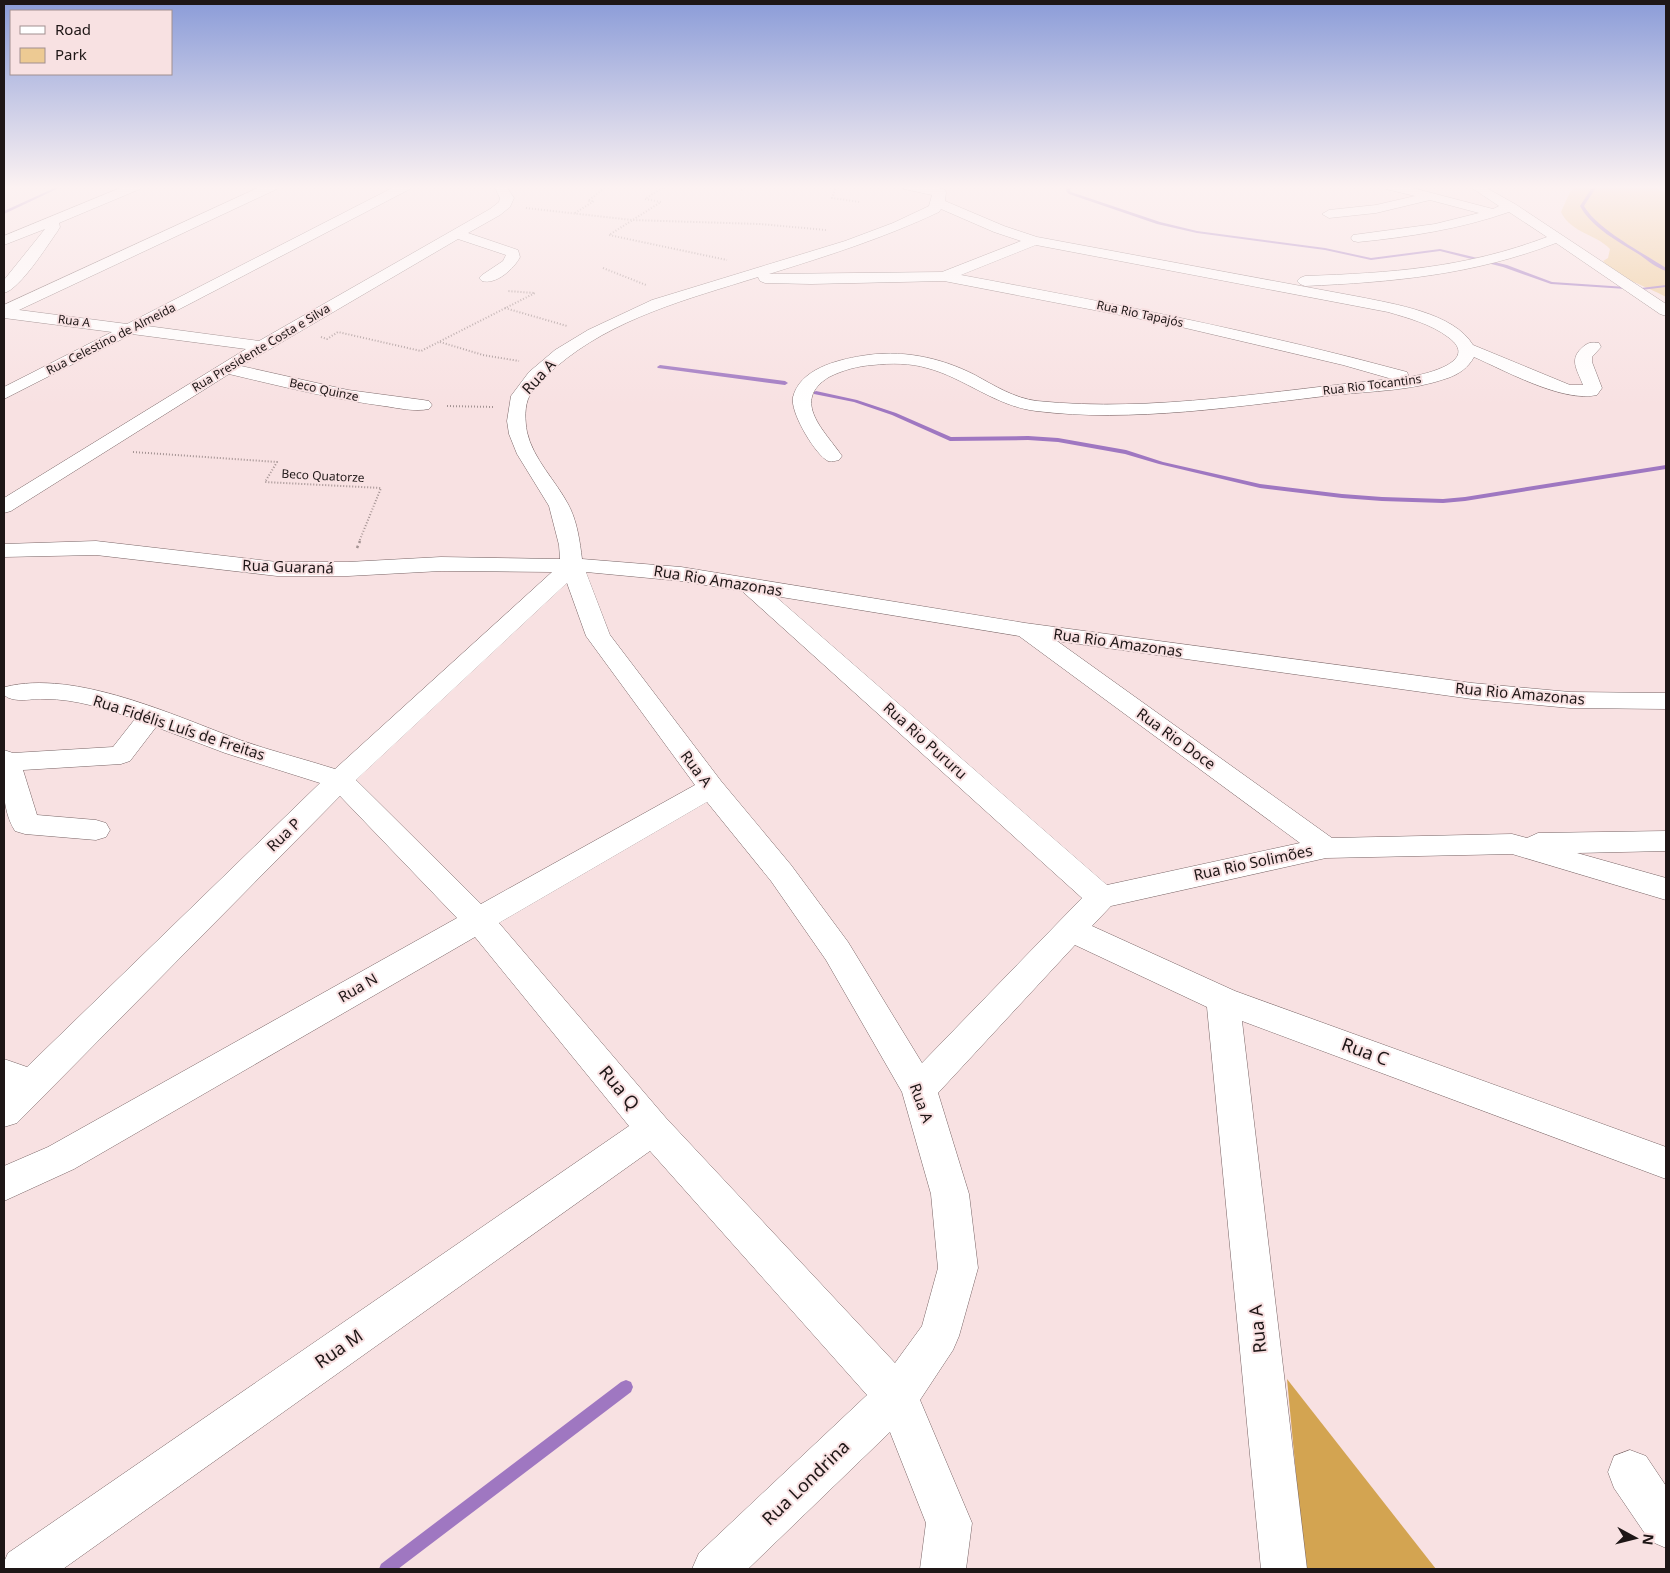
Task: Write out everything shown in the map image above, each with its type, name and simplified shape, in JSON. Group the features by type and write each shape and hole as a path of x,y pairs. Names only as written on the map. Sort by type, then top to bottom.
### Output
{"street":[{"path":"4,288 29,259"},
{"path":"4,312 116,259"},
{"name":"Rua Celestino de Almeida","path":"4,394 264,259"},
{"name":"Rua Presidente Costa e Silva","path":"4,507 288,330 412,259"},
{"path":"487,278 509,264 512,259"},
{"name":"Rua A","path":"796,259 677,297 636,312 594,333 548,364 526,386 516,408 516,421 518,434 527,454 558,506 570,545 572,566 598,636 711,788 781,873 837,951 919,1089 950,1194 958,1268 939,1336 897,1396"},
{"path":"944,276 987,259"},
{"path":"1133,259 1383,306 1413,314 1451,330 1460,338 1466,348 1567,390 1581,392 1591,391 1593,388 1583,362 1583,355 1593,347"},
{"path":"1260,283 1403,274 1470,265 1492,259"},
{"path":"1588,259 1666,311"},
{"name":"Rua Rio Tapajós","path":"741,277 811,279 944,276 1178,321 1338,359 1415,380"},
{"name":"Rua A","path":"4,312 262,346"},
{"name":"Rua Rio Tocantins","path":"832,456 804,418 801,400 804,391 811,382 827,371 865,361 899,358 932,363 947,368 1008,401 1061,408 1117,408 1229,402 1415,380 1437,375 1457,367 1466,357 1466,348"},
{"name":"Beco Quinze","path":"226,368 346,396 384,402 423,405"},
{"name":"Rua Guaraná","path":"4,550 96,548 278,569 348,569 442,564 572,566"},
{"name":"Rua Rio Amazonas","path":"572,566 633,569 749,585 1025,630 1472,692 1570,700 1666,701"},
{"name":"Rua P","path":"4,1112 17,1079 572,566"},
{"name":"Rua Rio Pururu","path":"749,585 1101,897"},
{"name":"Rua Rio Doce","path":"1025,630 1326,848"},
{"name":"Rua Fidélis Luís de Freitas","path":"14,692 46,691 115,703 234,747 340,780"},
{"path":"96,830 25,824 5,760 121,755 151,716"},
{"name":"Rua Q","path":"340,780 478,920 654,1129 897,1396"},
{"name":"Rua N","path":"4,1184 61,1158 711,788"},
{"path":"1512,844 1666,840"},
{"name":"Rua Rio Solimões","path":"1101,897 1326,848 1512,844 1666,889"},
{"path":"919,1089 1101,897"},
{"name":"Rua C","path":"1070,929 1223,1000 1666,1163"},
{"name":"Rua A","path":"1223,1000 1284,1569"},
{"name":"Rua M","path":"24,1569 654,1129"},
{"path":"897,1396 949,1524 943,1569"},
{"name":"Rua Londrina","path":"716,1569 897,1396"},
{"path":"1630,1472 1666,1526"}],"path":[{"path":"724,259 761,270"},
{"path":"603,268 677,297"},
{"path":"288,330 327,338 338,332 421,351 534,293 499,290"},
{"path":"505,308 594,333"},
{"path":"440,342 483,355 548,364"},
{"path":"423,405 516,408"},
{"name":"Beco Quatorze","path":"93,450 277,462 265,482 381,488 348,569"}],"green space":[{"path":"1606,259 1666,259 1666,297 1616,273 1603,261"}],"shaded area":[{"path":"1287,1379 1436,1569 1305,1569"}],"waterway":[{"path":"1478,259 1505,266 1551,283 1641,289 1666,286"},
{"path":"1649,259 1666,270"},
{"path":"660,367 785,383"},
{"path":"816,393 855,401 894,414 950,439 1028,438 1058,440 1126,452 1161,463 1260,486 1342,496 1443,501 1666,467"},
{"path":"386,1569 626,1387"}]}
